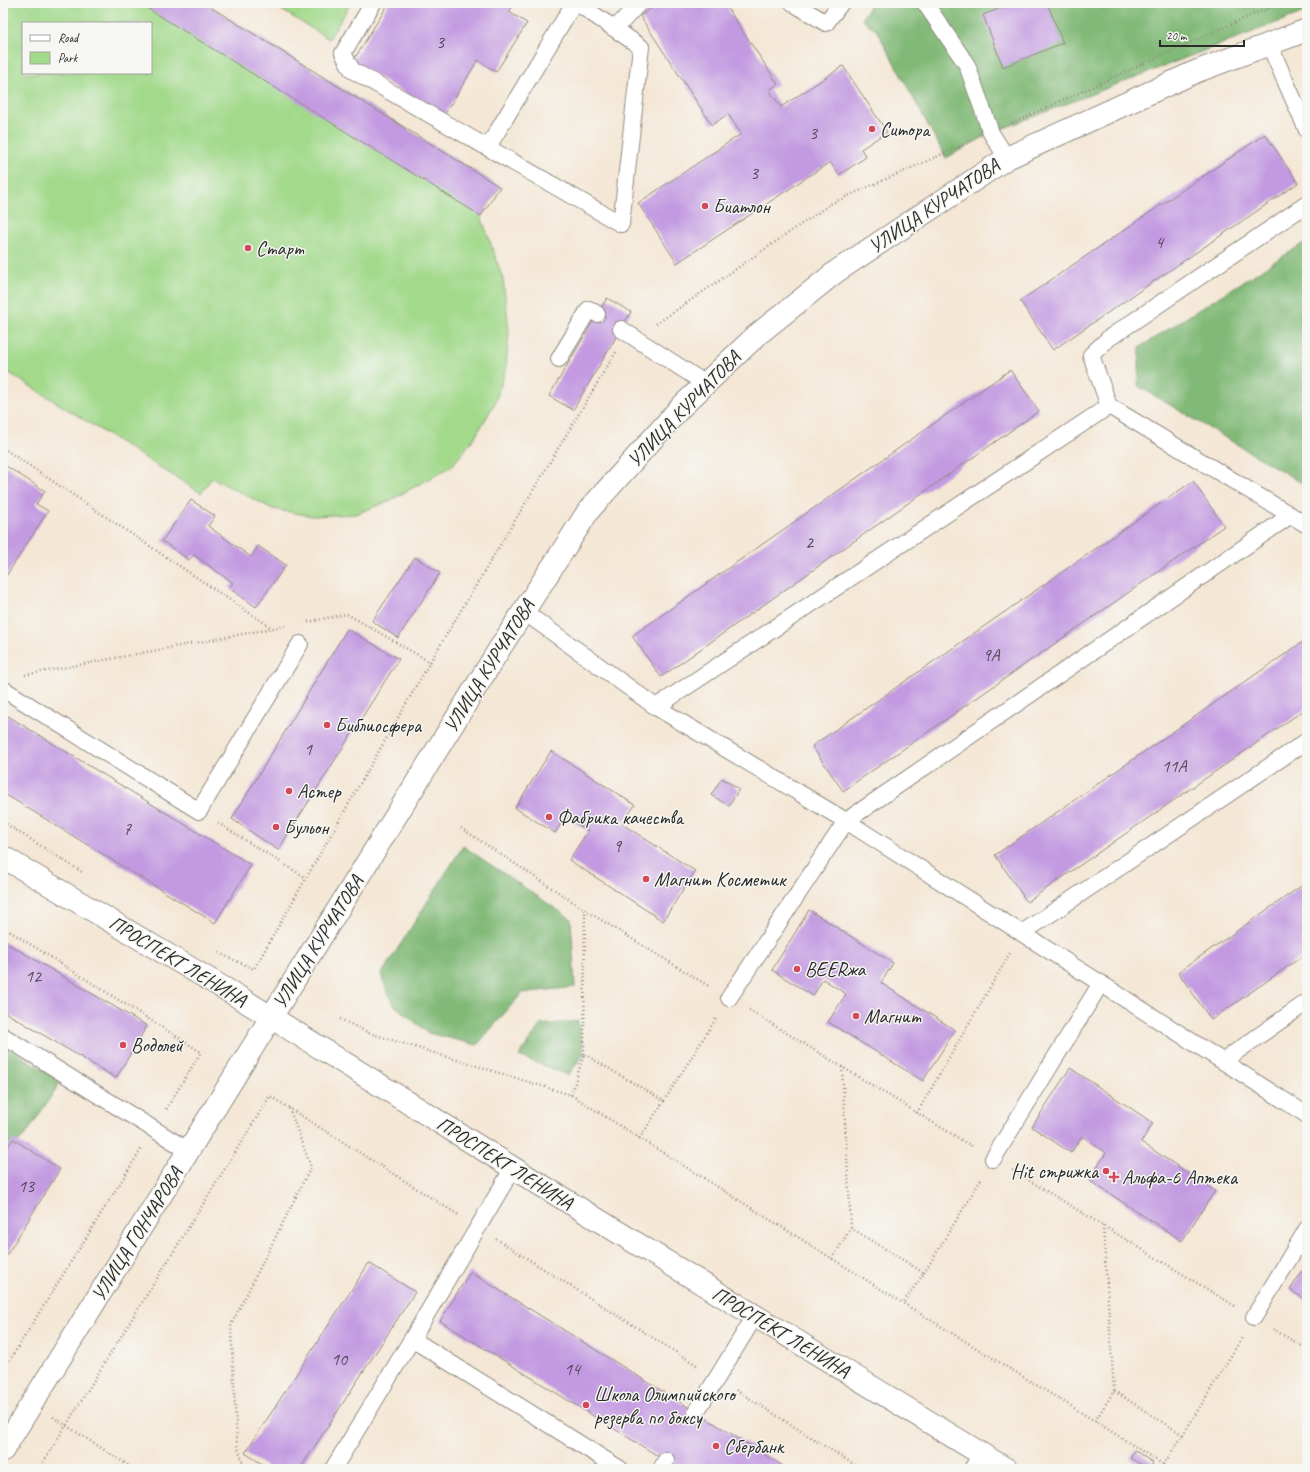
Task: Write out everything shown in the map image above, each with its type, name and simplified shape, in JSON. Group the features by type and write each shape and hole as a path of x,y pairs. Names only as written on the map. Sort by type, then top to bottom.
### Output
{"street":[{"name":"УЛИЦА КУРЧАТОВА","path":"272,1018 523,611 589,510 681,407 757,335 836,271 1007,158 1196,72 1307,30"},
{"name":"ПРОСПЕКТ ЛЕНИНА","path":"3,857 272,1018 755,1316 977,1462 1006,1469"},
{"name":"УЛИЦА ГОНЧАРОВА","path":"3,1450 272,1018"}],"lane":[{"path":"372,3 344,53 352,70 622,224 642,47 577,3"},
{"path":"488,147 574,3"},
{"path":"615,29 639,3"},
{"path":"793,3 826,23 841,3"},
{"path":"925,3 967,65 991,133 1007,158"},
{"path":"1269,44 1307,130"},
{"path":"1307,204 1109,338 1091,355 1109,406 1307,525"},
{"path":"559,360 589,309 597,314"},
{"path":"621,329 706,384"},
{"path":"656,707 1109,406"},
{"path":"729,998 846,821 1291,515"},
{"path":"523,611 656,707 846,821 1223,1061 1305,1111"},
{"path":"3,689 198,811 300,644"},
{"path":"1022,933 1307,741"},
{"path":"993,1159 1101,983"},
{"path":"1223,1061 1307,1002"},
{"path":"3,1036 189,1151"},
{"path":"332,1469 412,1339 513,1168"},
{"path":"1254,1317 1307,1229"},
{"path":"696,1412 755,1316"},
{"path":"412,1339 620,1469"}],"path":[{"path":"254,969 430,662 617,350 832,203 1254,14 1284,3"},
{"path":"3,448 273,628"},
{"path":"303,623 347,614 430,662"},
{"path":"18,676 288,626"},
{"path":"198,811 306,878"},
{"path":"461,828 585,910 1307,1349"},
{"path":"571,1095 584,1054 585,910"},
{"path":"3,927 201,1052 3,1371"},
{"path":"917,1113 1022,933"},
{"path":"639,1139 729,998"},
{"path":"340,1019 369,1033 571,1095 639,1139 1170,1469"},
{"path":"584,1054 664,1101"},
{"path":"832,1259 851,1228 842,1067"},
{"path":"39,1469 270,1096 861,1469"},
{"path":"245,1469 237,1445 231,1324 311,1167 289,1108"},
{"path":"903,1303 924,1273 993,1159"},
{"path":"1095,1421 1114,1391 1103,1226"},
{"path":"851,1228 924,1273"},
{"path":"1164,1465 1254,1317"},
{"path":"1114,1391 1183,1435"},
{"path":"32,1404 134,1469"}],"green space":[{"name":"Старт","path":"3,3 204,3 500,187 481,216 503,279 509,330 506,368 495,403 475,437 452,466 389,501 356,514 312,516 273,509 212,478 201,493 3,369"},
{"path":"270,3 351,3 329,39"},
{"path":"871,3 1307,3 1307,11 991,133 946,158 877,31 862,19"},
{"path":"1307,241 1307,486 1138,386 1140,347"},
{"path":"463,846 571,919 575,987 522,993 477,1045 428,1033 392,1003 381,975"},
{"path":"578,1021 584,1054 568,1075 519,1056 540,1025"},
{"path":"3,1044 61,1081 27,1133 3,1156"}],"building":[{"path":"139,3 204,3 500,187 481,216"},
{"path":"389,3 515,3 509,12 527,23 496,72 478,60 443,117 353,61"},
{"path":"659,3 724,3 778,84 769,90 781,107 843,66 887,132 861,149 866,157 839,175 830,162 677,263 638,203 741,134 728,114 712,125 640,16"},
{"path":"1014,3 1047,3 1063,43 1003,67 983,15"},
{"path":"1265,134 1298,183 1053,350 1020,301"},
{"path":"607,298 631,312 573,410 549,396"},
{"path":"1010,370 1039,411 661,677 632,636"},
{"path":"3,464 45,491 36,504 48,511 3,581"},
{"path":"1193,481 1224,526 843,791 812,746"},
{"path":"191,500 215,516 208,526 251,557 258,546 286,565 256,607 229,588 233,583 194,555 189,560 162,541"},
{"path":"415,557 440,573 398,638 372,621"},
{"path":"347,629 399,659 278,850 232,819"},
{"path":"1307,639 1307,708 1027,902 995,855"},
{"path":"3,713 251,865 215,923 3,793"},
{"path":"551,751 635,805 622,824 695,871 663,921 569,860 588,831 565,817 555,833 515,808"},
{"path":"722,778 739,789 729,806 711,795"},
{"path":"1307,882 1307,953 1211,1020 1178,972"},
{"path":"809,910 893,963 881,983 955,1030 923,1081 828,1022 846,994 823,979 813,996 772,970"},
{"path":"3,941 147,1026 116,1078 3,1011"},
{"path":"1070,1068 1153,1123 1141,1142 1215,1191 1182,1241 1089,1180 1106,1153 1082,1136 1071,1153 1032,1127"},
{"path":"13,1139 60,1169 3,1261 3,1154"},
{"path":"369,1263 415,1292 300,1469 270,1469 245,1453"},
{"path":"1307,1264 1307,1301 1290,1290"},
{"path":"470,1272 788,1469 679,1469 440,1321"},
{"path":"1134,1450 1153,1463 1149,1469 1130,1458"}],"place":[{"name":"Ситора","path":"872,129"},
{"name":"Биатлон","path":"705,206"},
{"name":"Старт","path":"248,248"},
{"name":"Библиосфера","path":"327,725"},
{"name":"Астер","path":"289,791"},
{"name":"Фабрика качества","path":"549,817"},
{"name":"Бульон","path":"276,827"},
{"name":"Магнит Косметик","path":"646,879"},
{"name":"BEERжа","path":"797,969"},
{"name":"Магнит","path":"856,1016"},
{"name":"Водолей","path":"123,1045"},
{"name":"Hit стрижка","path":"1106,1171"},
{"name":"Альфа-6 Аптека","path":"1114,1177"},
{"name":"Школа Олимпийского резерва по боксу","path":"586,1405"},
{"name":"Сбербанк","path":"716,1446"}]}
